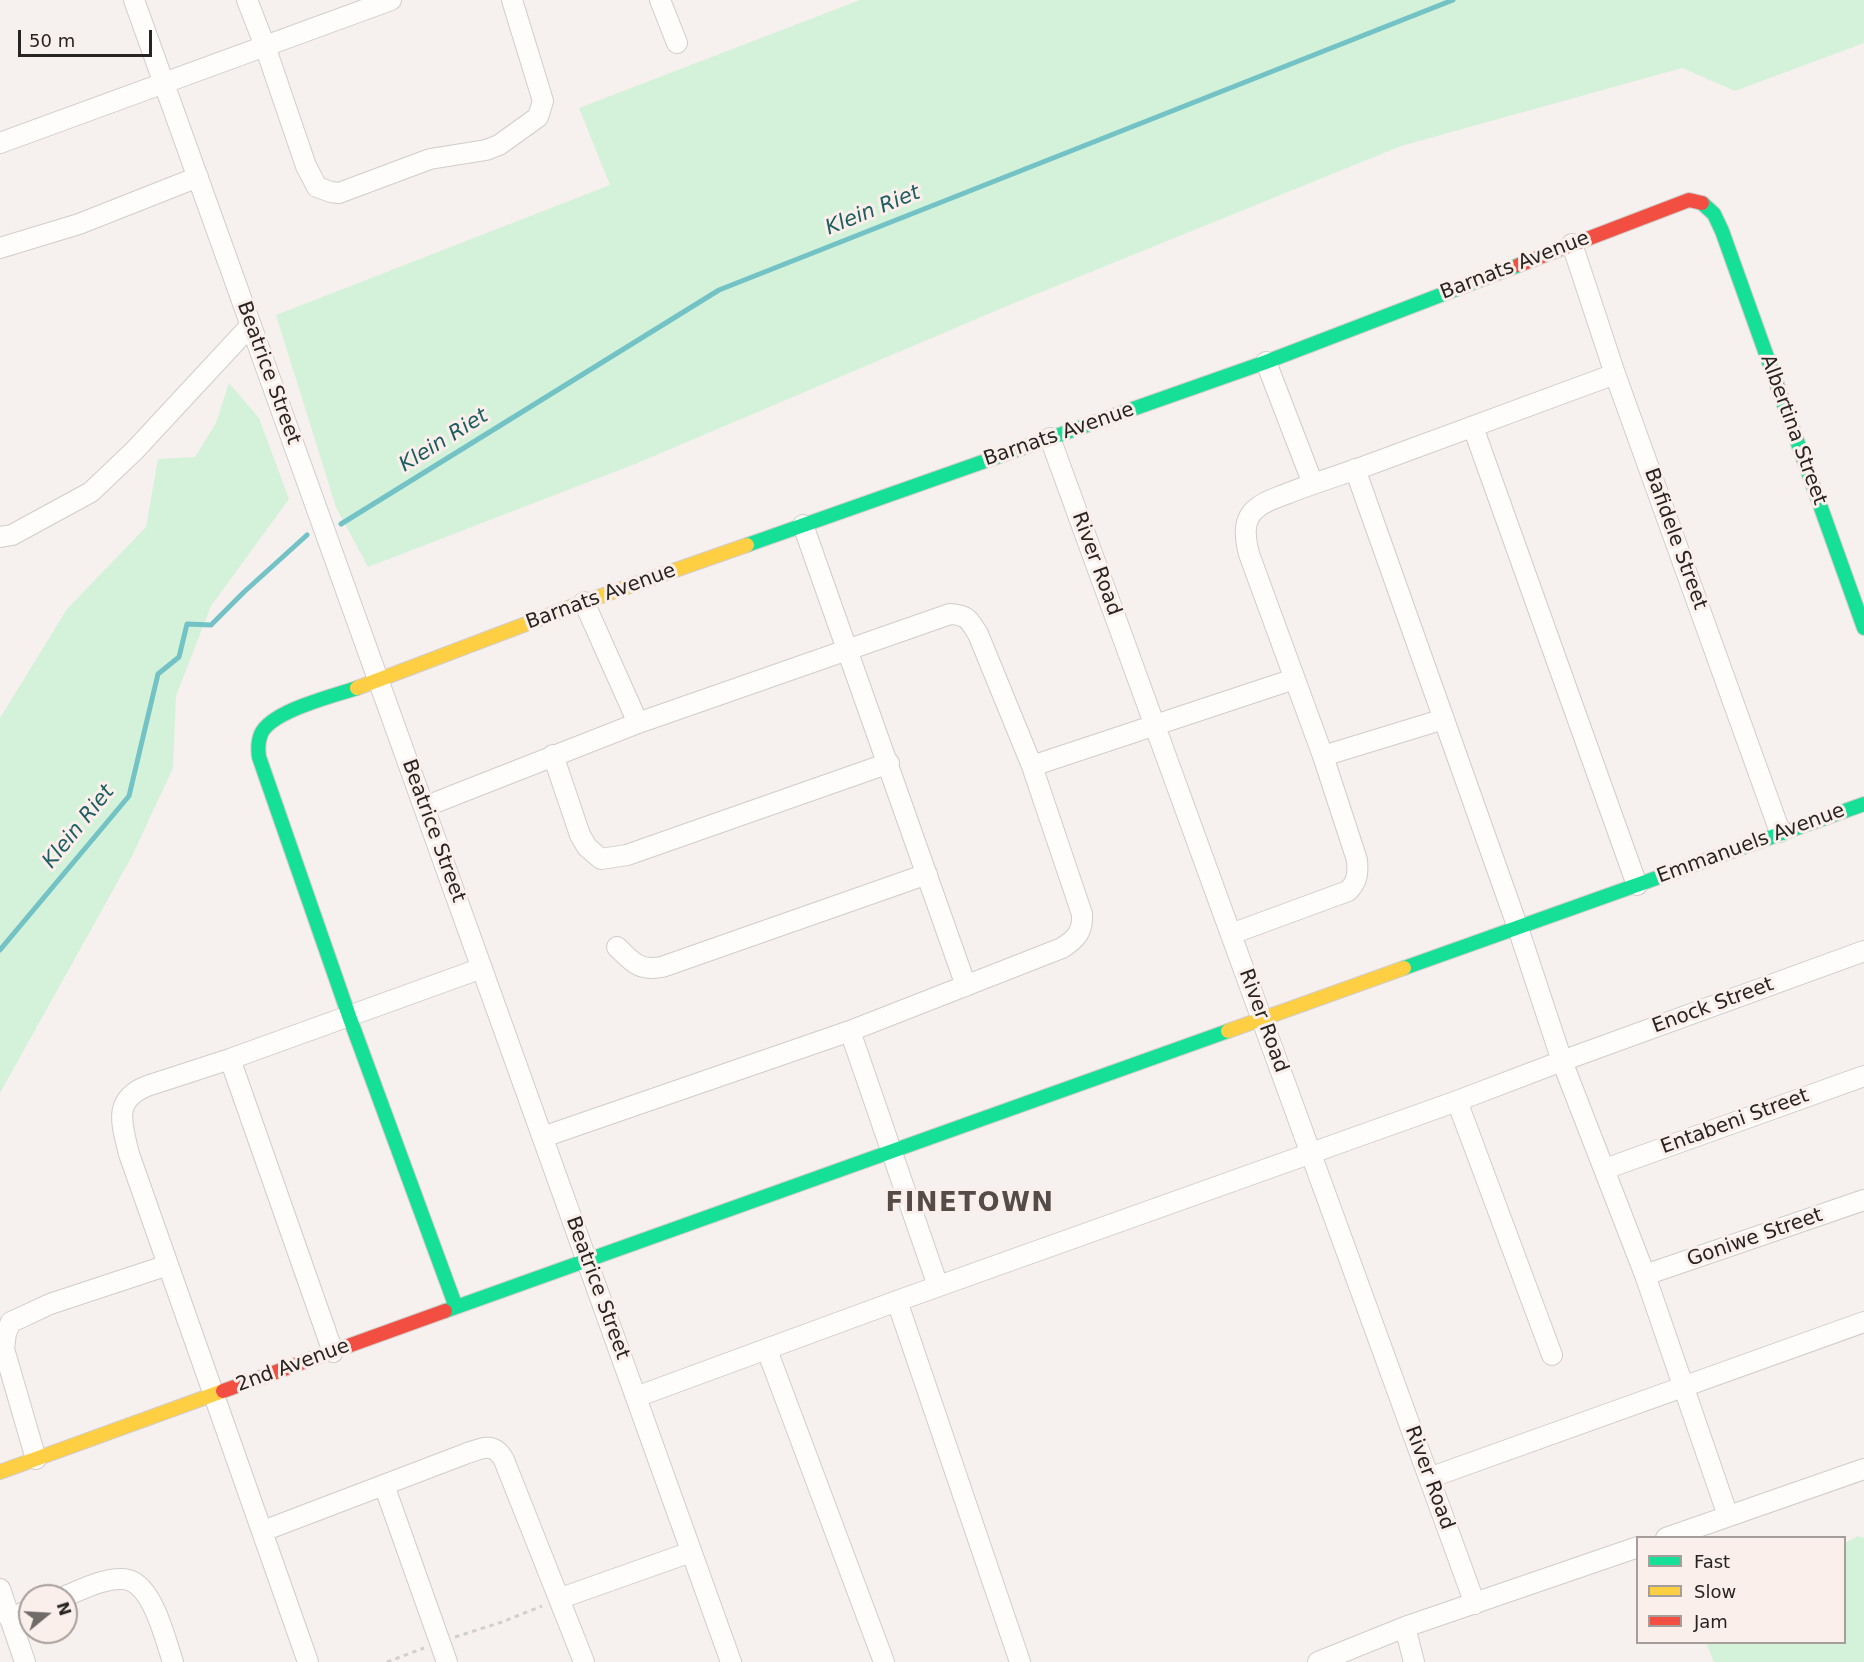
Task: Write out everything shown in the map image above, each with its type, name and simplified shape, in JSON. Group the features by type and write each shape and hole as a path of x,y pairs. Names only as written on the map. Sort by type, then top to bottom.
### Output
{"street":[{"name":"Beatrice Street","path":"134,0 731,1662"},
{"path":"247,0 306,166 316,187 339,193 430,159 486,150 499,145 538,117 543,101 512,0"},
{"path":"0,142 391,0"},
{"path":"660,0 677,43"},
{"path":"0,248 79,224 198,177"},
{"name":"Barnats Avenue","path":"456,1307 349,1016 259,757 258,747 261,734 265,729 286,712 308,707 333,695 379,681 584,602 1266,362 1689,200 1706,204 1714,213 1722,231"},
{"name":"Albertina Street","path":"1722,231 1864,628"},
{"name":"Bafidele Street","path":"1572,244 1615,374 1780,832"},
{"path":"0,537 12,535 91,492 135,450 251,325"},
{"path":"1266,362 1313,483"},
{"path":"1231,934 1348,891 1357,880 1356,860 1323,756 1245,540 1245,527 1256,508 1313,483 1473,428 1615,374"},
{"path":"1473,428 1637,885"},
{"name":"River Road","path":"1050,438 1475,1604"},
{"path":"1355,469 1518,928 1562,1061 1645,1275 1728,1516"},
{"path":"803,525 966,986"},
{"path":"584,602 638,723"},
{"path":"424,807 638,723 950,614 962,614 969,620 987,652 1032,765 1082,914 1080,932 1074,940 1062,948 850,1031 543,1137"},
{"path":"1032,765 1294,679"},
{"path":"1323,756 1444,719"},
{"path":"553,755 580,835 587,847 601,859 627,855 889,763"},
{"name":"Emmanuels Avenue","path":"1262,1019 1780,832 1864,804"},
{"path":"617,946 641,967 662,967 927,874"},
{"name":"Enock Street","path":"636,1397 938,1286 1457,1101 1864,951"},
{"path":"308,1662 129,1154 121,1121 125,1100 135,1091 482,968"},
{"name":"2nd Avenue","path":"0,1472 1262,1019"},
{"path":"850,1031 938,1286"},
{"path":"230,1059 333,1352"},
{"name":"Entabeni Street","path":"1605,1169 1864,1076"},
{"path":"1457,1101 1552,1355"},
{"name":"Goniwe Street","path":"1645,1275 1864,1200"},
{"path":"36,1460 4,1349 6,1333 11,1322 50,1304 168,1265"},
{"path":"897,1301 1020,1662"},
{"path":"1429,1478 1864,1322"},
{"path":"766,1350 884,1662"},
{"path":"263,1532 484,1448 500,1451 561,1598 584,1662"},
{"path":"1672,1536 1864,1469"},
{"path":"384,1485 447,1662"},
{"path":"1318,1662 1405,1627 1636,1548"},
{"path":"561,1598 691,1552"},
{"path":"78,1592 113,1580 131,1580 140,1585 154,1611 173,1662"},
{"path":"0,1589 25,1662"},
{"path":"9,1618 18,1615"},
{"path":"1405,1627 1414,1662"}],"path":[{"path":"387,1662 502,1622 561,1598"}],"green space":[{"path":"860,0 1864,0 1864,43 1735,91 1682,68 1401,146 1007,306 635,464 368,567 336,507 276,315 610,185 579,108"},
{"path":"229,383 259,418 289,499 211,606 176,696 173,768 132,856 0,1093 0,718 67,609 146,527 158,459 195,457 216,423"},
{"path":"1858,1536 1864,1538 1864,1662 1714,1662 1706,1644 1846,1644 1846,1542"}],"waterway":[{"name":"Klein Riet","path":"341,524 719,290 1453,0"},
{"name":"Klein Riet","path":"0,950 129,796 158,674 179,657 187,624 211,625 307,535"}],"traffic: fast":[{"path":"1702,203 1714,214 1722,231 1864,628"},
{"path":"747,545 1266,362 1519,265"},
{"path":"357,688 304,705 277,718 261,734 258,745 259,757 349,1016 456,1307"},
{"path":"1404,968 1864,804"},
{"path":"445,1311 1228,1031"}],"traffic: slow":[{"path":"357,688 584,602 747,545"},
{"path":"1228,1031 1404,968"},
{"path":"0,1472 223,1391"}],"traffic: jam":[{"path":"1519,265 1689,200 1702,203"},
{"path":"223,1391 445,1311"}],"district":[{"name":"FINETOWN","path":"970,1204"}]}
